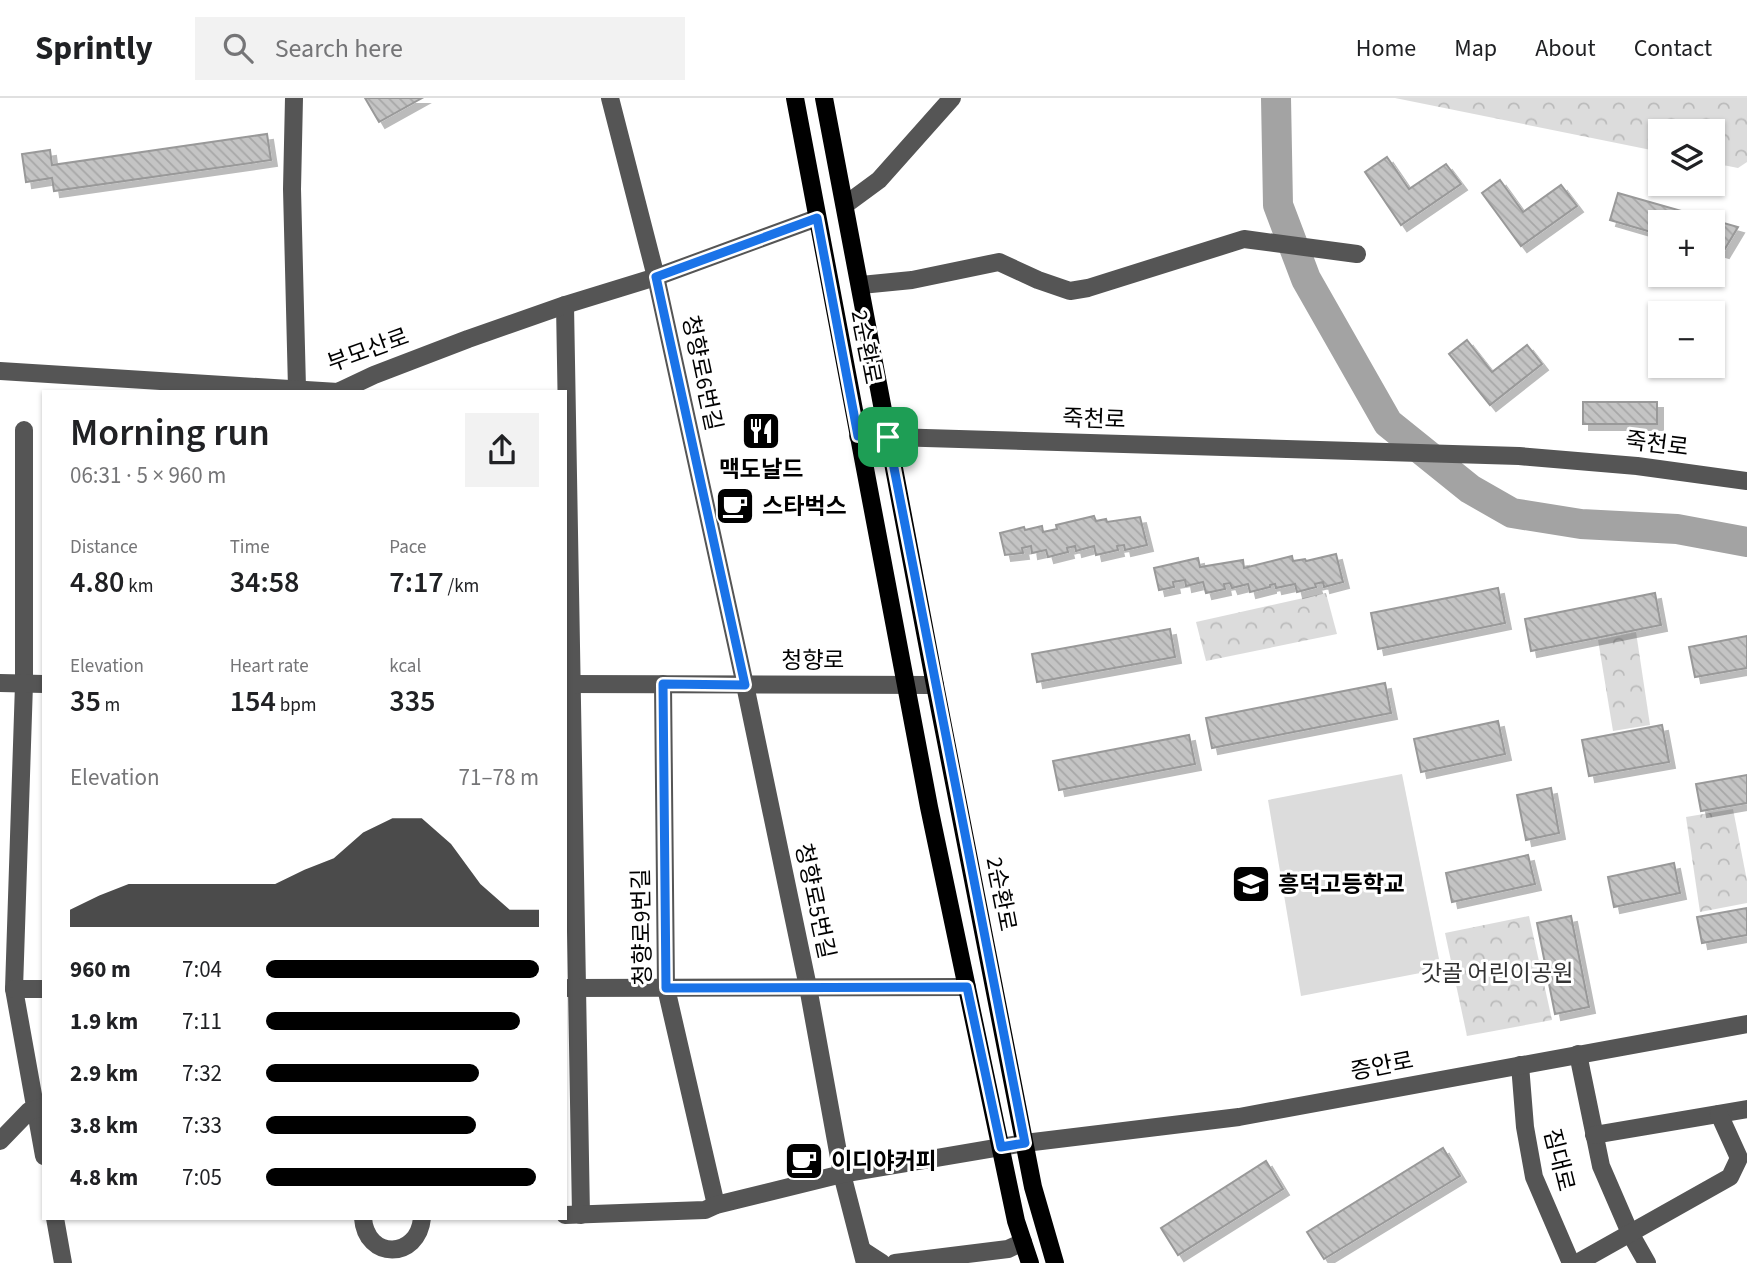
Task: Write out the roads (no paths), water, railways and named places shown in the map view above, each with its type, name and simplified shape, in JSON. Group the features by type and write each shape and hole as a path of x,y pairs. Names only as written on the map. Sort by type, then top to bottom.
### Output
{"main road":[{"name":"2순환로","path":"795,98 929,807 1001,1147 1030,1263"},
{"name":"2순환로","path":"824,98 1033,1187 1055,1263"}],"street":[{"path":"294,98 292,189 297,388"},
{"path":"610,98 656,277"},
{"path":"845,205 879,180 952,98"},
{"name":"부모산로","path":"340,390 386,370 565,304 656,277 817,218"},
{"name":"2순환로","path":"861,285 912,280 999,262 1070,291 1088,288 1244,239 1357,254"},
{"name":"청향로6번길","path":"656,277 745,685"},
{"path":"565,304 566,390"},
{"name":"부모산로","path":"0,371 324,390"},
{"path":"24,430 24,684 14,989 40,1108 42,1132"},
{"name":"죽천로","path":"858,436 1519,456 1637,466 1747,481"},
{"path":"567,557 573,1215"},
{"path":"0,683 42,684"},
{"name":"청향로","path":"568,684 935,685"},
{"name":"청향로9번길","path":"663,684 666,988 716,1205"},
{"name":"청향로5번길","path":"745,685 808,987 842,1174 863,1256"},
{"path":"571,988 967,987"},
{"path":"14,989 42,989"},
{"name":"증안로","path":"573,1215 705,1210 842,1174 1025,1143 1240,1117 1747,1024"},
{"path":"1578,1054 1601,1166 1630,1233 1647,1263"},
{"name":"짐대로","path":"1520,1065 1525,1127 1534,1177 1571,1263"},
{"path":"0,1141 29,1111 40,1108"},
{"path":"1594,1135 1747,1109"},
{"path":"1577,1263 1730,1178 1739,1158 1720,1114"},
{"path":"55,1220 63,1263"},
{"path":"363,1220 367,1236 391,1256 416,1237 421,1220"},
{"path":"895,1263 1007,1249 1023,1242"},
{"path":"863,1256 883,1263"}],"waterway":[{"path":"1276,98 1278,205 1306,279 1388,423 1470,489 1512,513 1581,524 1677,529 1747,542"}],"place":[{"name":"맥도날드","path":"761,431"},
{"name":"스타벅스","path":"735,506"},
{"name":"흥덕고등학교","path":"1251,884"},
{"name":"이디야커피","path":"804,1161"}],"park label":[{"name":"갓골 어린이공원","path":"1497,973"}]}
